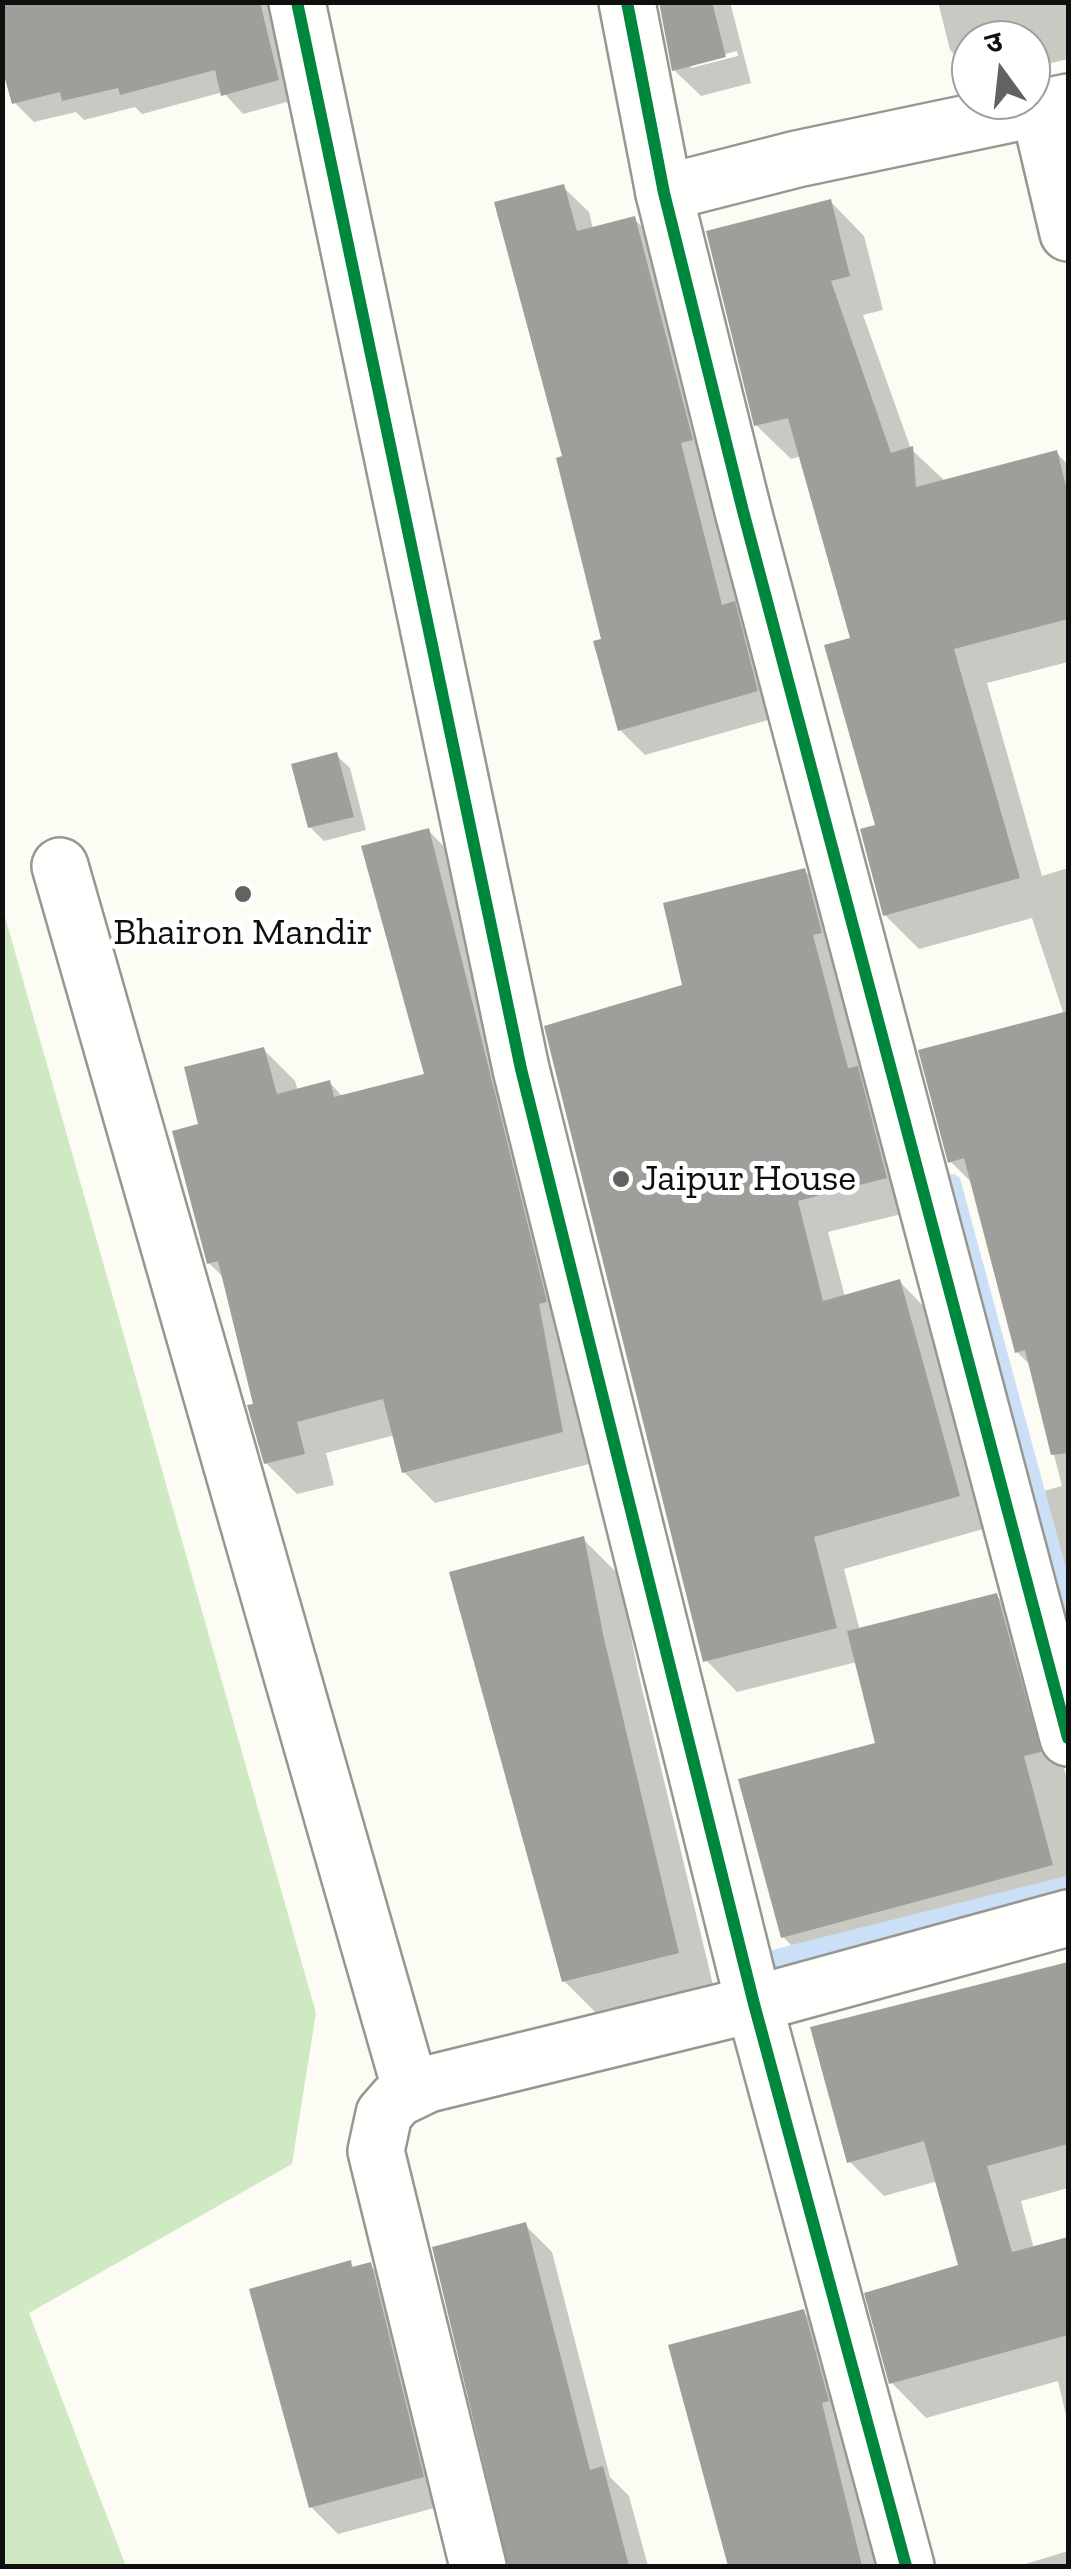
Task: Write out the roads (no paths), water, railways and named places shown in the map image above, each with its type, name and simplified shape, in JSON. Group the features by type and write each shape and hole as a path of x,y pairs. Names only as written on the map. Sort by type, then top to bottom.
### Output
{"street":[{"path":"297,2 521,1069 754,2004 906,2566"},
{"path":"627,2 664,193 748,530 1068,1738"},
{"path":"664,193 798,159 1054,106 1068,233"},
{"path":"60,866 411,2092"},
{"path":"478,2566 376,2151 384,2114 397,2099 428,2084 754,2004 1068,1918"}],"waterway":[{"path":"952,1183 1068,1610"},
{"path":"777,1958 1068,1885"}],"place":[{"name":"Bhairon Mandir","path":"243,894"},
{"name":"Jaipur House","path":"621,1179"}]}
